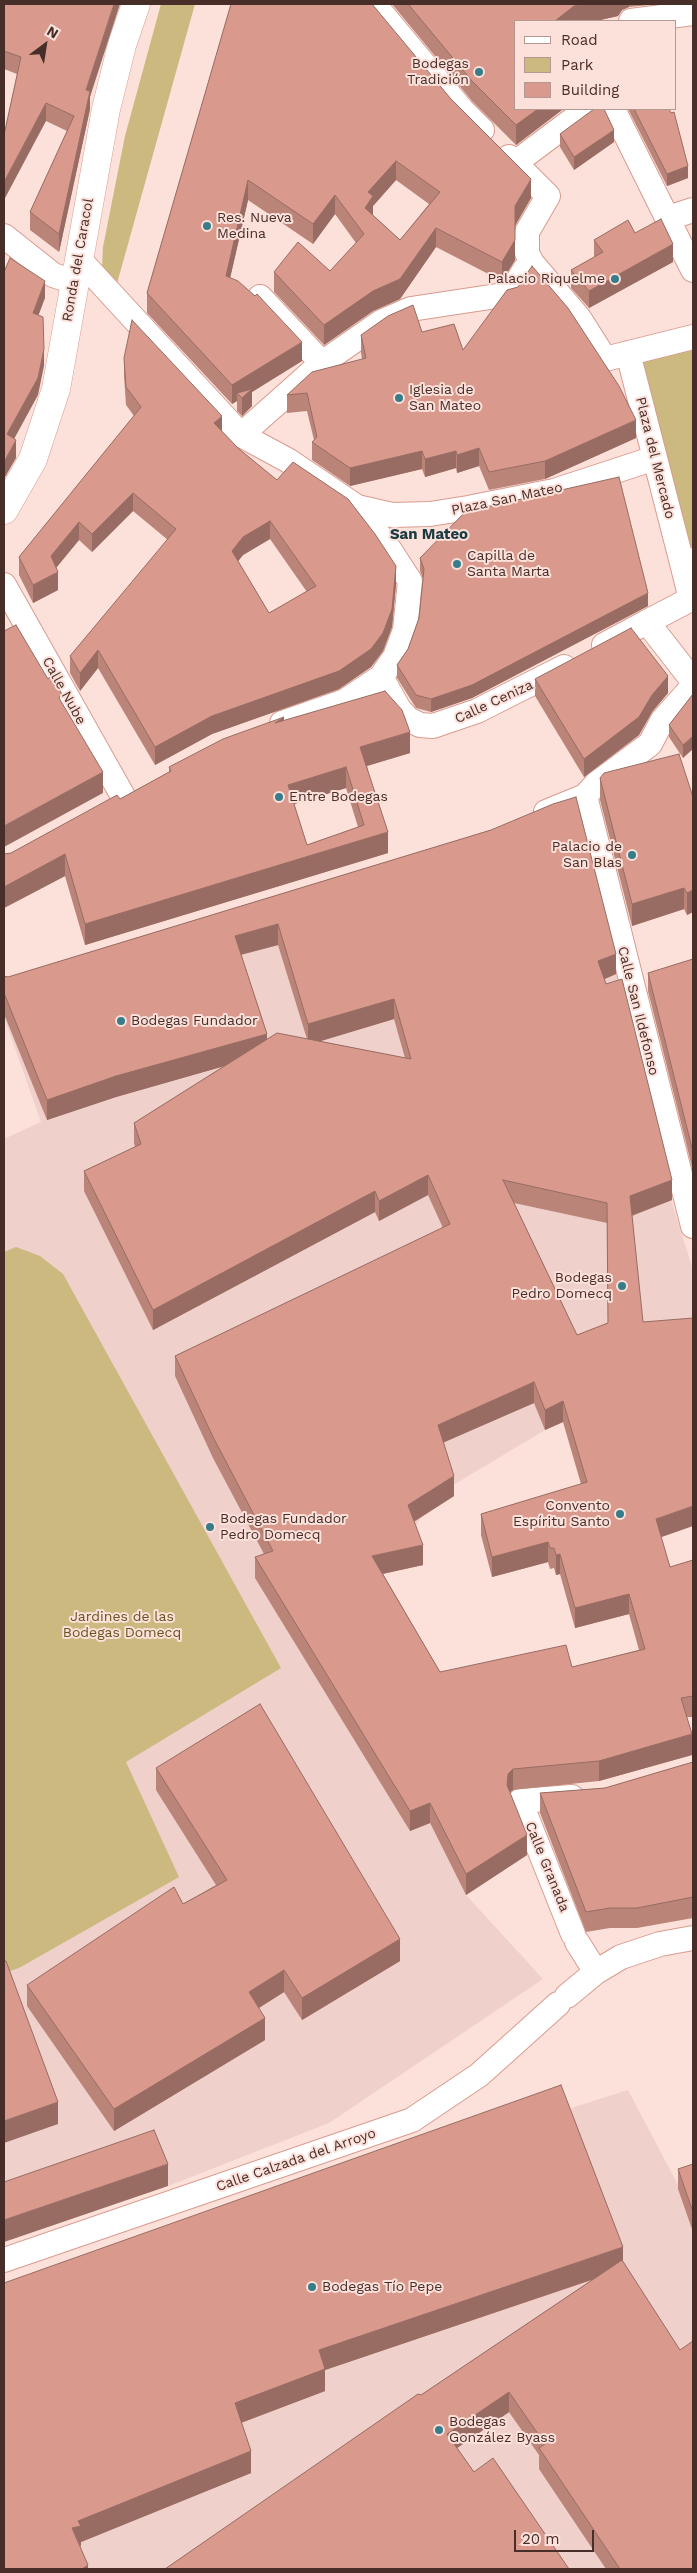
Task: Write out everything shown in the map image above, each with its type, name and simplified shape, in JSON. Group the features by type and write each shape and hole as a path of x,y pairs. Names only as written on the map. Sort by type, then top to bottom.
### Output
{"main road":[{"name":"Ronda del Caracol","path":"4,510 33,459 46,426 56,389 106,109 122,45 136,4"}],"street":[{"path":"379,9 404,42 462,110 548,196 528,232 527,253 532,263 579,318 605,359 693,337"},
{"path":"638,20 693,13"},
{"path":"515,163 586,110"},
{"path":"614,110 693,270"},
{"path":"668,218 693,210"},
{"path":"4,236 53,275 76,270"},
{"path":"241,435 322,363 381,322 411,309 510,294 525,269 532,263"},
{"name":"Plaza San Mateo","path":"76,270 241,435 290,461 356,507 386,544 410,581 405,630 395,657 381,677"},
{"path":"260,297 322,363"},
{"name":"Plaza del Mercado","path":"628,353 655,458 687,562 691,600 647,622"},
{"name":"Plaza San Mateo","path":"356,507 392,515 430,514 468,508 554,492 655,458"},
{"name":"Calle Nube","path":"4,585 115,802 147,785"},
{"path":"647,622 693,682"},
{"name":"Calle Ceniza","path":"381,677 399,709 408,719 420,725 433,726 477,711 647,622"},
{"path":"263,730 346,700 381,677"},
{"path":"522,822 585,796 596,784 650,744 662,721 693,686"},
{"name":"Calle San Ildefonso","path":"585,796 691,1214"},
{"name":"Calle Granada","path":"592,1795 520,1801 575,1938 596,1972"},
{"name":"Calle Calzada del Arroyo","path":"4,2260 412,2120 479,2075 596,1972 621,1957 660,1944 693,1938"}],"shaded area":[{"name":"Bodegas Fundador Pedro Domecq","path":"578,817 671,1200 693,1270 693,1476 594,1407 545,1430 450,1487 454,1496 420,1518 412,1536 423,1565 373,1576 440,1692 524,1676 551,1789 474,1795 428,1820 466,1895 543,1979 329,2123 168,2186 4,2242 4,1139 41,1122 4,1017 4,991"},
{"name":"Bodegas González Byass","path":"628,2090 678,2185 693,2180 693,2569 4,2569 4,2289"}],"green space":[{"path":"161,4 195,4 116,287 102,267 103,247 125,136"},
{"path":"693,344 693,546 686,548 637,359"},
{"name":"Jardines de las Bodegas Domecq","path":"16,1247 40,1256 63,1274 281,1668 126,1762 179,1877 19,1968 4,1973 4,1252"}],"building":[{"path":"4,4 114,4 86,90 90,91 59,234 30,212 74,116 46,103 4,182 4,135 21,57 4,51"},
{"path":"231,4 372,4 451,99 531,179 515,206 515,240 502,262 436,228 400,279 373,291 324,325 274,272 298,242 330,271 364,234 335,195 313,224 248,180 226,276 238,281 255,296 257,294 302,342 232,385 147,293","holes":["396,161 440,192 400,240 365,208 373,196 368,192"]},
{"path":"408,4 586,4 574,6 556,20 514,20 514,110 537,110 516,125 472,81"},
{"path":"593,110 604,110 614,130 574,157 560,134"},
{"path":"635,110 670,110 671,113 674,112 688,166 667,174"},
{"path":"661,219 673,244 589,291 571,270 603,252 594,240 628,220 635,233"},
{"path":"10,258 45,281 33,313 43,317 44,349 38,378 7,434 16,440 4,462 4,272"},
{"path":"532,266 568,308 619,386 636,420 545,461 489,472 479,448 457,455 456,451 425,459 422,451 350,468 312,442 317,437 307,393 287,395 312,372 366,358 361,335 388,316 413,305 422,332 454,324 463,350 507,290 518,287"},
{"path":"132,320 222,416 214,423 239,449 277,480 293,462 348,499 375,534 396,566 392,609 383,633 371,649 339,671 212,716 155,747 98,650 80,673 70,656 176,529 133,493 92,534 79,522 51,556 58,572 33,585 19,557 141,407 126,387 124,358","holes":["270,521 316,586 269,613 232,551 243,537"]},
{"path":"252,389 242,398 237,393"},
{"path":"619,477 648,593 472,685 431,699 416,695 397,665 408,649 419,618 424,569 420,558 468,509 477,509"},
{"path":"16,625 48,679 51,675 62,694 59,698 103,772 4,826 4,631"},
{"path":"631,628 668,676 652,695 639,717 584,759 535,679"},
{"path":"385,691 402,710 410,732 360,747 388,832 85,924 65,854 4,887 4,854 11,853 117,795 120,799 171,771 169,767 223,739 284,717 275,723","holes":["346,767 364,825 307,845 288,785"]},
{"path":"693,694 693,736 683,745 669,725"},
{"name":"Palacio de San Blas","path":"679,754 693,797 693,890 687,893 684,888 632,904 600,778 604,773"},
{"path":"576,797 616,954 598,961 606,984 622,979 672,1180 630,1196 643,1322 693,1318 693,1506 656,1519 670,1567 693,1560 693,1696 681,1698 692,1734 599,1761 513,1769 508,1774 507,1785 527,1835 466,1874 430,1803 410,1811 255,1557 273,1551 213,1437 175,1356 450,1224 428,1175 379,1201 375,1191 153,1310 84,1171 141,1144 134,1123 277,1033 411,1059 394,999 308,1024 278,924 235,936 267,1034 116,1076 47,1100 4,993 4,976 8,977 491,830 553,804","holes":["503,1180 607,1203 608,1323 577,1335","534,1382 545,1410 563,1401 587,1482 481,1514 492,1557 548,1542 550,1548 554,1548 556,1555 560,1554 575,1608 629,1594 645,1649 572,1667 566,1645 440,1672 372,1556 423,1545 408,1505 454,1476 438,1425"]},
{"path":"693,959 693,1152 648,973"},
{"path":"260,1704 400,1939 302,1998 284,1970 249,1992 265,2018 114,2109 27,1985 174,1887 183,1904 227,1880 156,1768"},
{"path":"693,1762 693,1897 637,1908 610,1908 586,1912 540,1793 605,1788"},
{"path":"4,1961 6,1961 58,2102 4,2121"},
{"name":"Bodegas Tío Pepe","path":"561,2085 623,2247 319,2350 325,2369 235,2403 251,2451 78,2521 81,2526 72,2528 88,2565 82,2569 4,2569 4,2283"},
{"path":"154,2130 168,2164 4,2220 4,2182"},
{"path":"693,2164 693,2212 678,2169"},
{"path":"622,2260 680,2350 693,2341 693,2569 620,2569 539,2448 545,2444 509,2392 447,2434 474,2472 493,2458 569,2569 165,2569 418,2394 421,2395"}],"place":[{"name":"Bodegas Tradición","path":"479,72"},
{"name":"Res. Nueva Medina","path":"207,226"},
{"name":"Palacio Riquelme","path":"615,279"},
{"name":"Iglesia de San Mateo","path":"399,398"},
{"name":"Capilla de Santa Marta","path":"457,564"},
{"name":"Entre Bodegas","path":"279,797"},
{"name":"Palacio de San Blas","path":"632,855"},
{"name":"Bodegas Fundador","path":"121,1021"},
{"name":"Bodegas Pedro Domecq","path":"622,1286"},
{"name":"Convento Espíritu Santo","path":"620,1514"},
{"name":"Bodegas Fundador Pedro Domecq","path":"210,1527"},
{"name":"Bodegas Tío Pepe","path":"312,2287"},
{"name":"Bodegas González Byass","path":"439,2430"}],"district":[{"name":"San Mateo","path":"429,535"}]}
